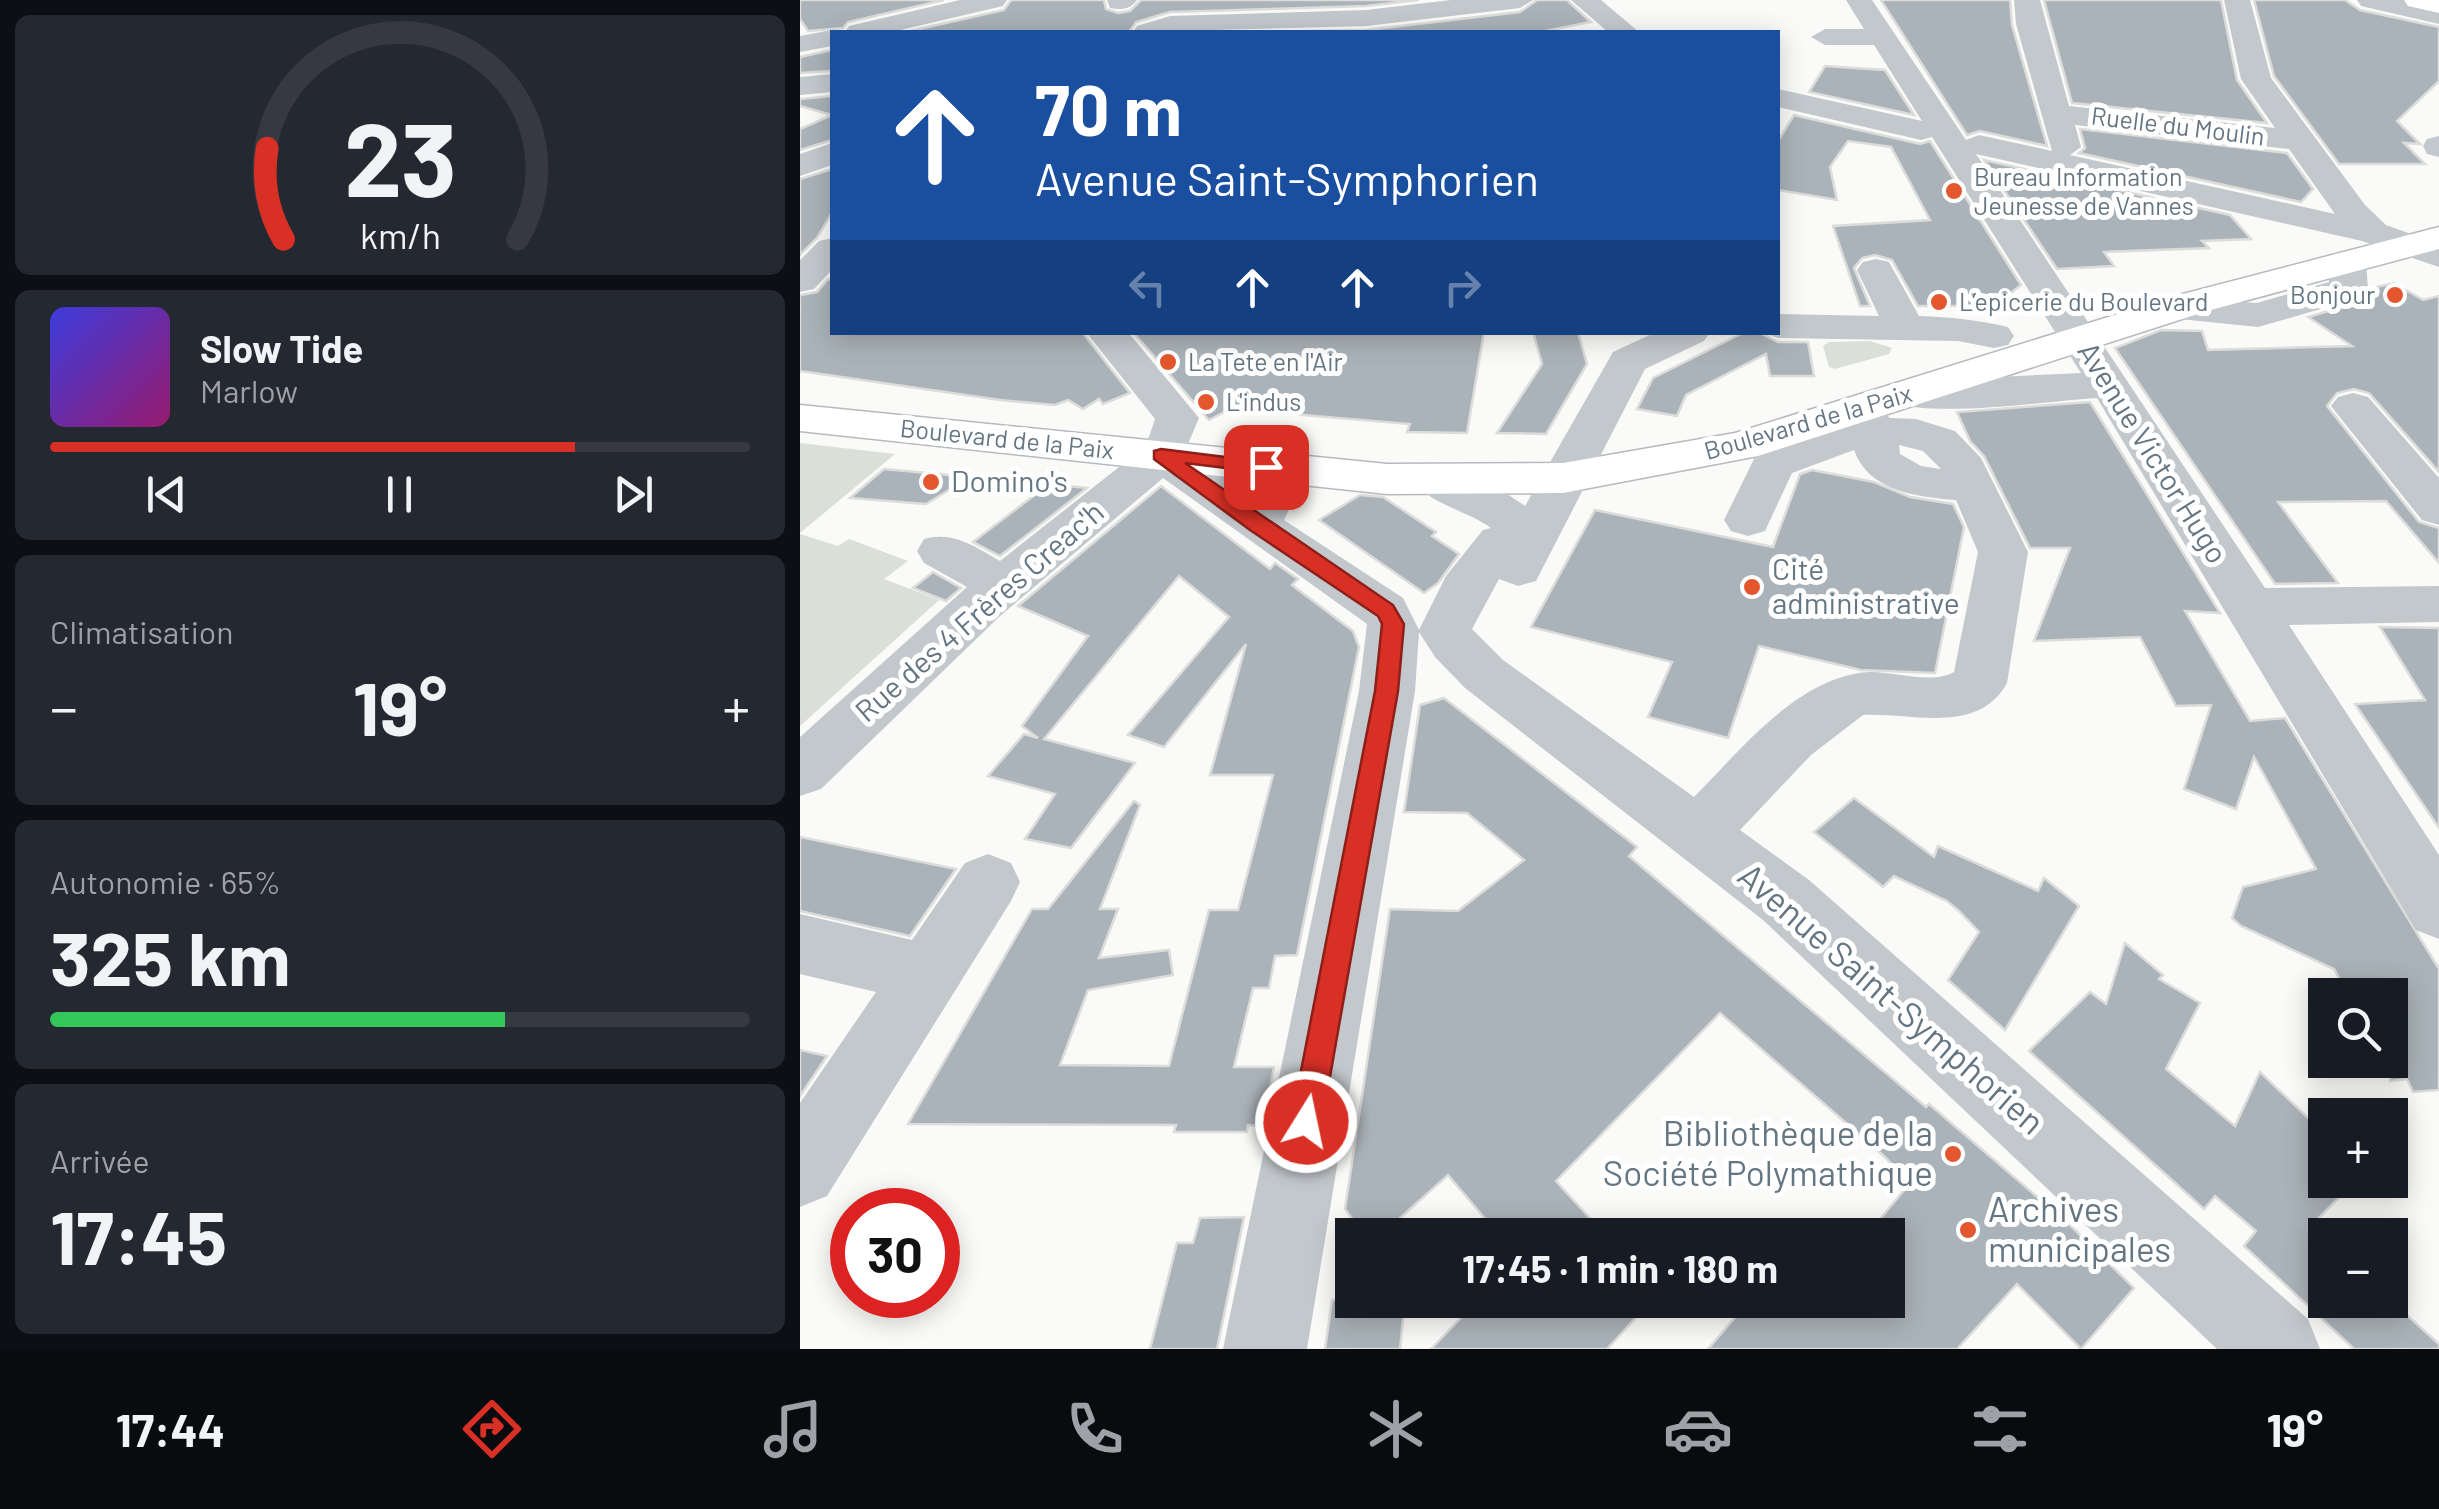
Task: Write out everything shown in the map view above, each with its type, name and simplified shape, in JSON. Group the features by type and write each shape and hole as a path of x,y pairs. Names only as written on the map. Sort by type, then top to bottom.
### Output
{"main road":[{"path":"2417,0 2439,5"},
{"name":"Boulevard de la Paix","path":"800,404 1166,447 1303,471 1437,482 1742,446 1879,411 2071,326 2374,233"},
{"path":"2348,275 2426,246"},
{"name":"Boulevard de la Paix","path":"800,418 1166,447 1571,465 1728,424 1994,336 2174,309"}],"street":[{"path":"872,30 994,0"},
{"path":"1120,0 1164,30 1366,18 1518,0"},
{"path":"1584,0 1622,30"},
{"name":"Avenue Victor Hugo","path":"1859,0 2109,384 2439,910"},
{"path":"2028,0 2030,24 2070,165"},
{"path":"2237,0 2256,78 2342,199 2374,233"},
{"path":"2370,0 2439,16"},
{"path":"1825,37 1882,37"},
{"path":"800,44 830,38"},
{"path":"800,86 830,82"},
{"path":"1780,99 1922,130"},
{"name":"Ruelle du Moulin","path":"2055,114 2300,140"},
{"path":"1979,145 2426,246"},
{"path":"800,166 830,154"},
{"path":"2275,211 2342,199"},
{"path":"2275,211 2288,228 2298,254"},
{"path":"800,247 830,249"},
{"path":"800,281 830,251"},
{"path":"1876,270 1904,327"},
{"path":"2174,309 2258,316 2348,275"},
{"path":"1780,326 1958,328 1994,336"},
{"path":"1108,335 1177,418 1166,447 1257,525 1385,611 1393,624 1387,691 1265,1349"},
{"path":"1437,482 1490,504 1535,537 1625,347 1677,335"},
{"path":"1748,520 1772,466 1879,411 1940,395 2109,384"},
{"path":"2353,406 2439,509"},
{"path":"1698,834 1816,717 1844,698 1876,690 1942,700 1965,696 1979,683 2003,552 1973,485 1953,486 1903,476 1889,468 1878,455 1879,411"},
{"name":"Rue des 4 Frères Creac'h","path":"800,772 1004,585 1166,447"},
{"path":"1257,525 1272,495 1303,471"},
{"name":"Avenue Saint-Symphorien","path":"1535,537 1481,637 1479,668 1786,900 2278,1349"},
{"path":"942,552 1004,585"},
{"path":"2249,608 2439,604"},
{"path":"800,1169 988,882"},
{"path":"800,944 927,974"}],"shaded area":[{"path":"1870,341 1892,348 1889,354 1835,369 1829,367 1823,346 1829,342"},
{"path":"800,443 895,454 800,533"},
{"path":"800,534 838,546 849,539 908,561 884,579 939,600 800,726"}],"building":[{"path":"800,0 944,0 848,22 843,28 808,31 800,19"},
{"path":"1011,0 1104,0 1106,9 1118,13 1130,11 1141,0 1419,0 1366,6 1170,12 1136,22 1130,30 915,30 1004,10"},
{"path":"1537,0 1567,0 1591,22 1550,30 1366,30 1520,12"},
{"path":"1881,0 2010,0 2012,25 2047,146 1980,131 1967,135"},
{"path":"2044,0 2221,0 2237,80 2267,123 2072,103"},
{"path":"2254,0 2345,0 2360,10 2439,27 2439,81 2397,121 2420,144 2404,143 2425,164 2339,164 2274,76"},
{"path":"830,50 830,71 800,73 800,57"},
{"path":"1825,66 1885,70 1914,115 1809,92"},
{"path":"830,96 830,114 800,106 800,99"},
{"path":"1794,115 1920,144 1930,141 2021,285 1994,306 1918,306 1892,260 1875,255 1862,258 1854,268 1870,306 1860,306 1833,226 1930,220 1891,147 1848,141 1830,167 1837,200 1780,190 1780,138"},
{"path":"830,116 830,141 800,150 800,129"},
{"path":"2080,129 2287,153 2313,189 2301,202 2079,153 2085,148"},
{"path":"1984,160 2230,215 2251,239 2202,241 2209,248 2104,252 2114,266 2057,269"},
{"path":"830,170 830,216 817,238 800,255 800,179"},
{"path":"830,280 830,335 1084,335 1130,393 1103,404 1099,399 1083,409 1068,400 1055,405 1000,400 800,371 800,295 817,292"},
{"path":"2394,283 2423,300 2439,296 2439,472 2369,393 2354,389 2337,393 2327,406 2419,522 2439,528 2439,563 2386,501 2278,502 2338,583 2275,584 2115,348 2161,330 2202,331 2208,350 2352,346 2308,317 2364,301 2372,288"},
{"path":"1136,335 1483,335 1467,433 1407,432 1410,424 1230,409 1209,420"},
{"path":"1534,335 1579,335 1587,364 1546,434 1497,433 1542,364"},
{"path":"1739,335 1764,335 1778,342 1808,342 1814,376 1770,376 1766,354 1686,395 1677,416 1637,409 1653,378"},
{"path":"2090,402 2220,613 2185,611 2250,721 2285,718 2439,969 2439,1090 2413,1092 2407,1079 2390,1081 2408,1078 2408,978 2339,978 2334,969 2241,926 2232,918 2243,887 2316,869 2254,757 2236,809 2184,789 2211,705 2176,706 2140,637 2034,641 2070,548 2030,548 1957,412"},
{"path":"884,469 970,477 926,504 850,498"},
{"name":"Cité administrative","path":"1812,470 1874,482 1910,497 1953,504 1964,527 1935,673 1861,670 1759,646 1728,738 1648,717 1672,662 1531,627 1595,510 1773,547 1800,474"},
{"path":"1049,484 1087,488 1000,556 973,542"},
{"path":"1161,486 1270,569 1275,563 1298,579 1292,585 1353,631 1359,647 1297,955 1275,956 1269,988 1253,988 1234,1067 1274,1067 1263,1126 1248,1125 1247,1132 1174,1132 1176,1125 908,1124 1032,909 1048,909 1134,801 1140,805 1100,909 1118,909 1099,958 1169,950 1173,975 1088,990 1060,1065 1169,1066 1209,910 1238,910 1273,775 1210,775 1246,644 1164,747 1128,735 1229,617 1179,576 1044,739 1135,763 1071,848 1025,839 1055,794 988,776 1024,734 1038,738 1022,726 1088,636 1018,606"},
{"path":"1360,495 1383,497 1436,532 1432,536 1459,554 1438,583 1424,593 1319,520"},
{"path":"933,572 961,588 946,601 913,588"},
{"path":"2380,627 2439,628 2439,828 2355,704 2425,700"},
{"path":"1444,698 1637,847 1629,856 2071,1226 2134,1288 2081,1349 2017,1284 1957,1349 1708,1349 1735,1318 1905,1318 1905,1218 1881,1218 1909,1184 1885,1157 1720,1013 1556,1181 1590,1218 1485,1218 1448,1175 1400,1218 1352,1218 1345,1209 1390,909 1458,911 1524,860 1467,813 1404,812 1420,705"},
{"path":"1854,798 1934,857 1938,846 2038,891 2044,878 2079,906 2005,1030 1948,980 1979,932 1959,911 1947,901 1894,876 1883,887 1814,832"},
{"path":"800,837 956,869 910,936 800,911"},
{"path":"2125,943 2163,975 2159,979 2200,1003 2166,1069 2235,1126 2260,1072 2308,1118 2308,1198 2338,1198 2319,1218 2308,1218 2308,1306 2244,1246 2256,1231 2215,1196 2204,1209 2029,1051 2090,992 2106,1004"},
{"path":"800,1050 827,1056 800,1096"},
{"path":"1244,1217 1217,1349 1150,1349 1177,1243 1193,1243 1200,1218"},
{"path":"1332,1300 1335,1318 1403,1318 1400,1349 1325,1349"},
{"path":"2408,1316 2439,1344 2439,1349 2354,1349 2321,1318"},
{"path":"1461,1318 1635,1318 1607,1349 1431,1349"}],"place":[{"name":"Bureau Information Jeunesse de Vannes","path":"1954,191"},
{"name":"Bonjour","path":"2395,295"},
{"name":"L’epicerie du Boulevard","path":"1939,302"},
{"name":"La Tete en l'Air","path":"1168,362"},
{"name":"L'indus","path":"1206,402"},
{"name":"Domino's","path":"931,482"},
{"name":"Cité administrative","path":"1752,587"},
{"name":"Bibliothèque de la Société Polymathique","path":"1953,1154"},
{"name":"Archives municipales","path":"1968,1230"}],"route":[{"path":"1266,467 1161,455 1385,611 1393,624 1387,691 1306,1122"}]}
